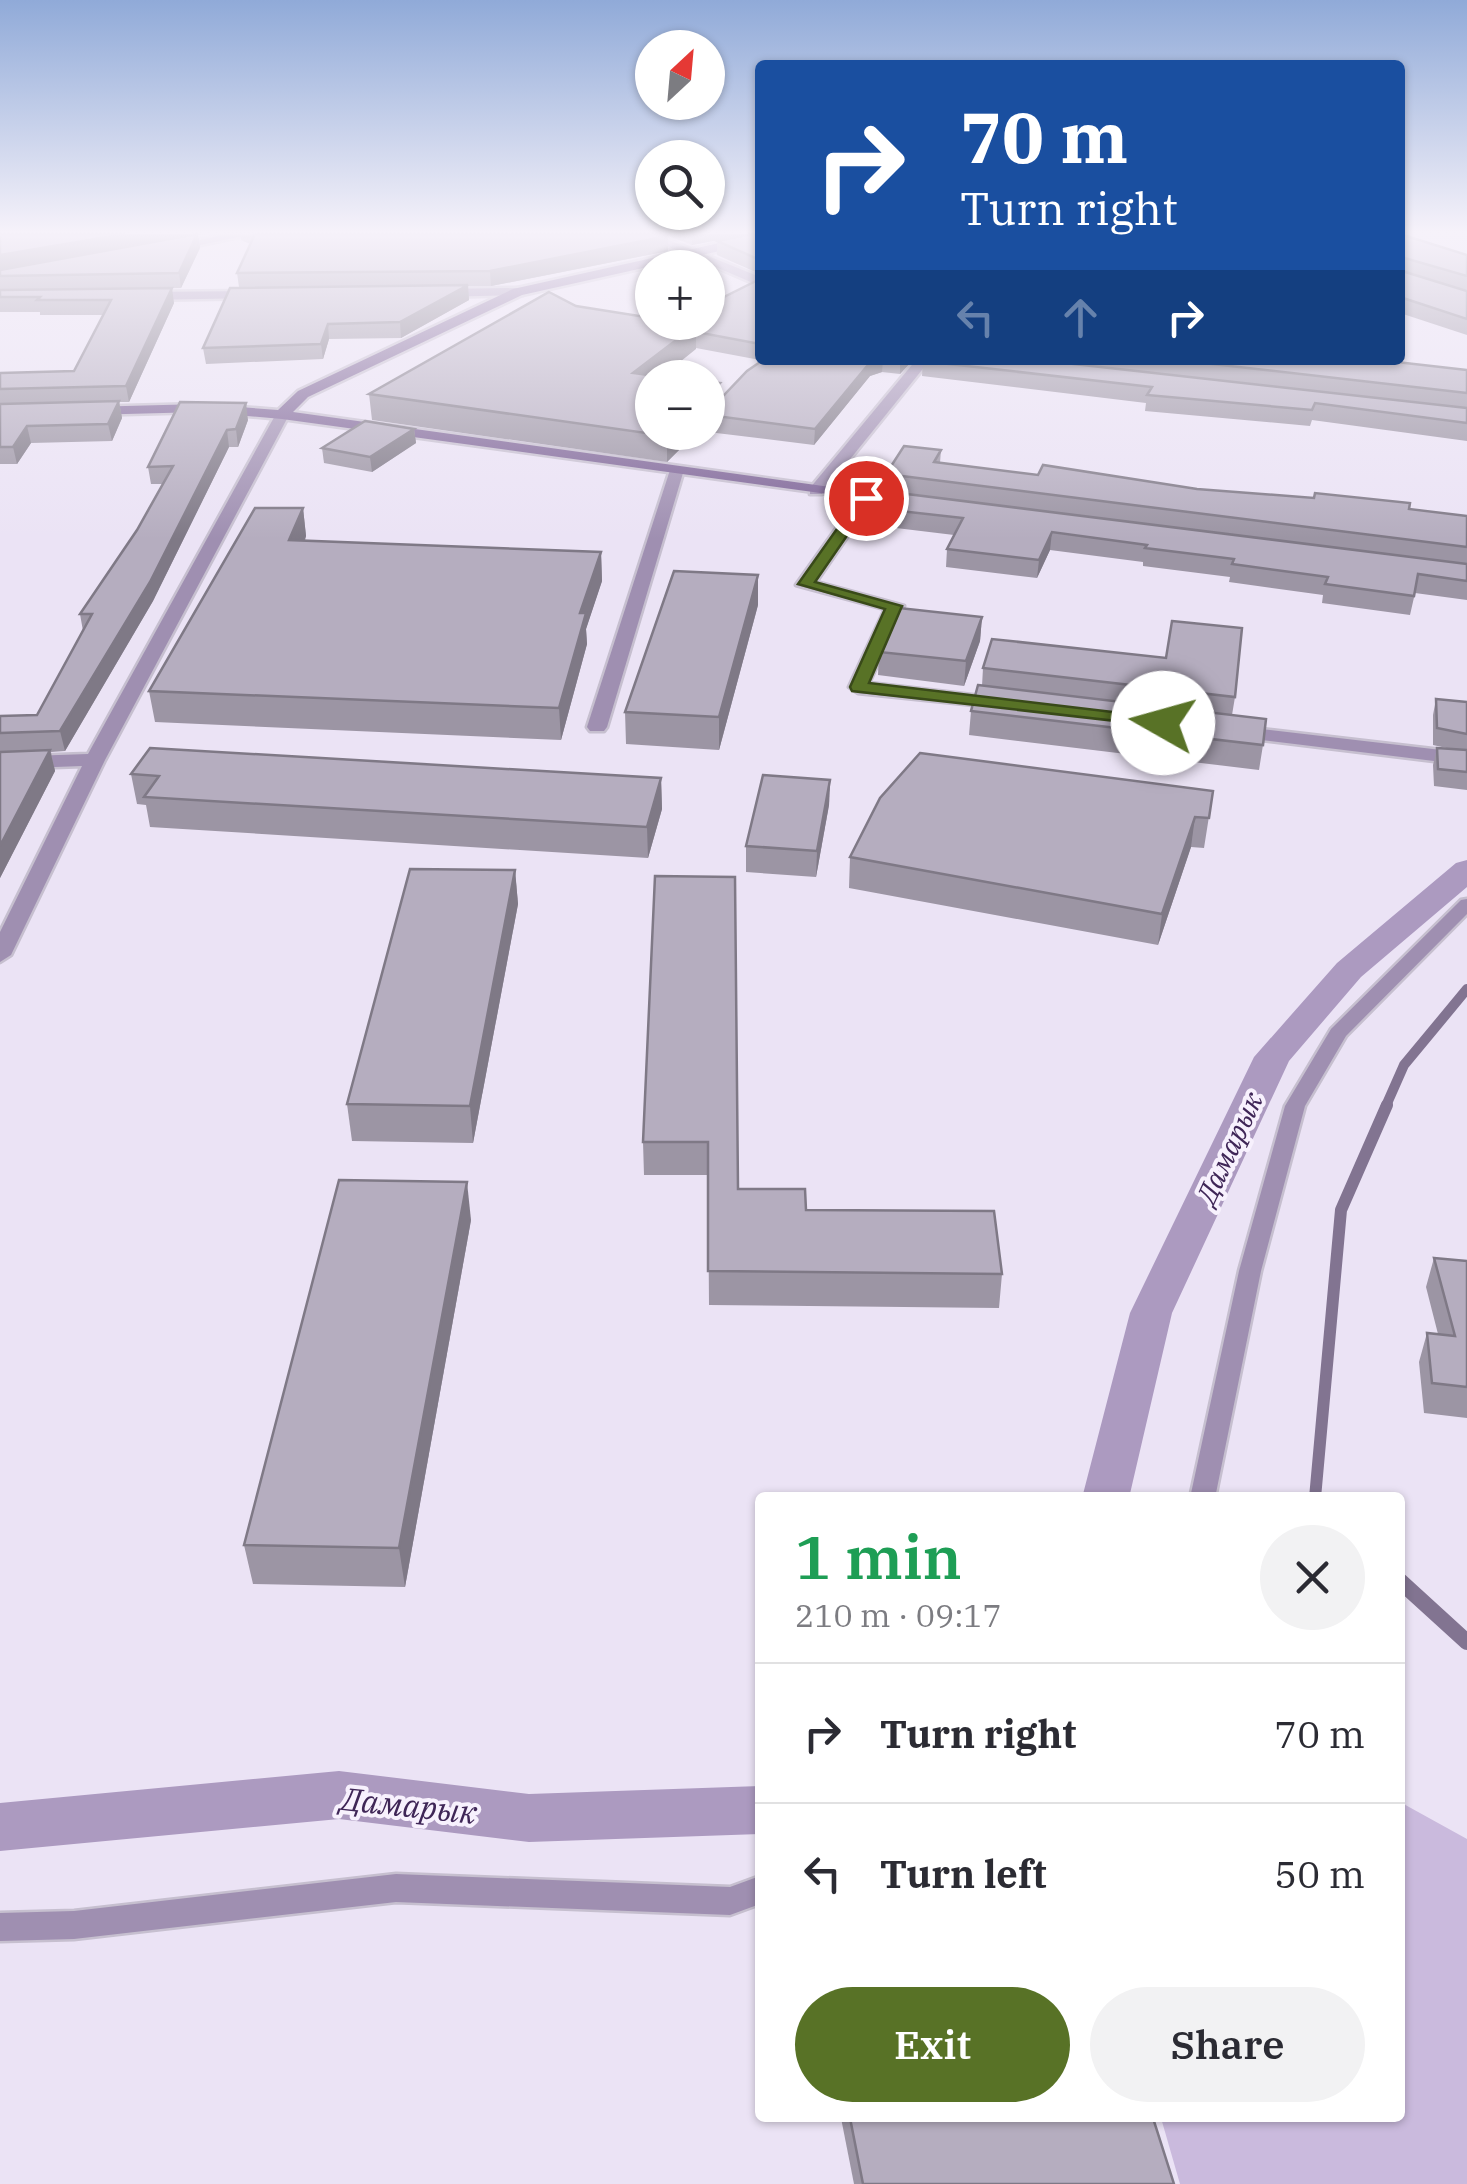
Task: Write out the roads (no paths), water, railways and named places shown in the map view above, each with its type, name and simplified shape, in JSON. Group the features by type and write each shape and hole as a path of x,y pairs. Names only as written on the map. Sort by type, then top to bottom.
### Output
{"main road":[{"path":"73,412 202,408 303,394 425,336"},
{"path":"282,415 303,394"},
{"path":"202,408 282,415 924,505"}],"street":[{"path":"816,491 919,365"},
{"path":"0,955 95,760 282,415"},
{"path":"596,727 675,473"},
{"path":"866,498 806,584 894,606 858,687 1035,708"},
{"path":"1212,729 1467,759"},
{"path":"0,762 95,760"}],"lane":[{"path":"1203,1492 1250,1271 1295,1106 1338,1033 1467,904"},
{"path":"0,1927 74,1925 396,1888 730,1900 755,1892"}],"waterway":[{"name":"Дамарык","path":"1106,1492 1151,1313 1272,1057 1349,970 1467,870"},
{"path":"1385,1108 1404,1065 1467,989"},
{"path":"1316,1492 1341,1210 1387,1105"},
{"path":"1405,1586 1467,1642"},
{"name":"Дамарык","path":"0,1827 339,1795 529,1818 755,1810"}]}
